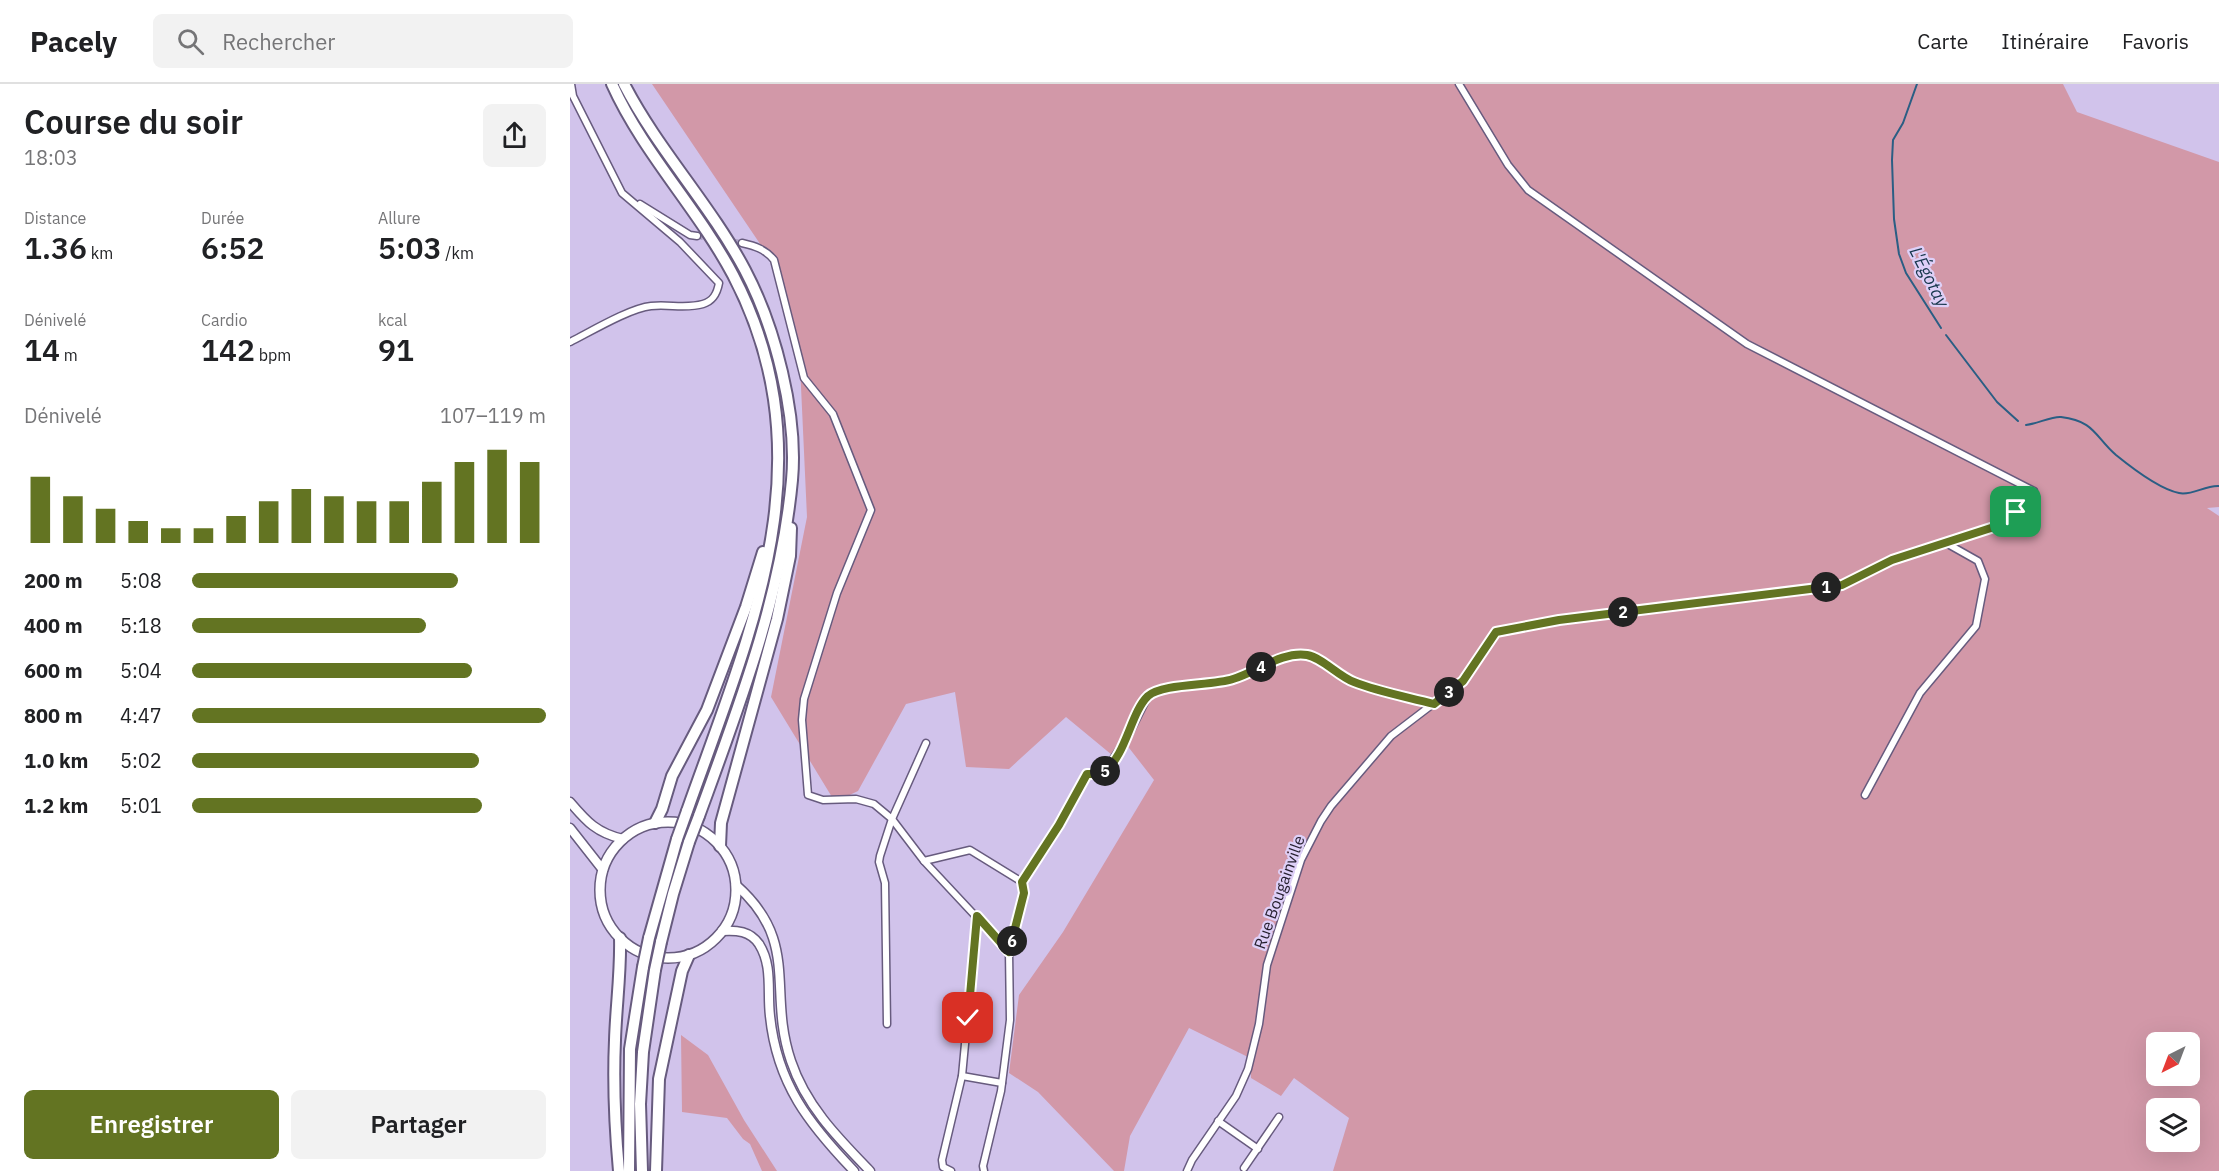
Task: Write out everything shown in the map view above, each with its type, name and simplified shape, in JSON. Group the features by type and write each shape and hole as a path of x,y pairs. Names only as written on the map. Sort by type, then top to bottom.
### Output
{"highway":[{"path":"612,84 632,122 705,229 734,277 754,322 767,364 777,424 778,493 766,572 756,613 738,671 677,839 643,967 630,1049 629,1171"},
{"path":"624,84 641,117 730,244 746,271 762,308 779,361 788,407 792,442 790,556 764,669 721,823 720,846"},
{"path":"655,823 672,776 707,710 757,578 772,499 777,424"},
{"path":"642,1171 640,1104 643,1052 661,942 689,842 750,676 768,615 781,553 792,479"},
{"path":"619,1171 614,1089 621,959 620,938"},
{"path":"656,1171 659,1079 682,971 688,955"}],"main road":[{"path":"570,802 592,826 602,833 623,839"},
{"path":"673,822 690,825 706,834 720,846 728,857 733,871 736,885 733,909 722,931 707,945 688,955 670,958 652,956 635,949 620,938 611,926 601,899 600,884 607,858 623,839 638,829 655,823 673,822"},
{"path":"570,828 603,870"},
{"path":"736,885 757,905 774,936 780,967 782,1028 790,1061 801,1086 822,1119 870,1171"},
{"path":"722,931 744,932 753,937 760,946 767,966 772,1034 783,1073 795,1099 808,1119 854,1171"}],"street":[{"path":"570,342 634,310 650,306 683,307 704,304 717,293 719,283 680,242 622,193 573,96 571,84"},
{"name":"Rue Bougainville","path":"1187,1171 1241,1087 1251,1060 1267,965 1301,860 1313,837 1331,806 1391,736 1463,681 1496,632 1559,620 1842,585 1892,560 1994,527 2016,512 2034,491 1747,344 1537,197 1528,190 1508,165 1459,84"},
{"path":"622,193 690,235 697,236"},
{"path":"742,243 755,246 768,253 774,261 804,378 833,414 871,510 837,593 804,699 802,720 808,795 823,800 856,799 874,804 892,819 924,861 1009,952"},
{"path":"1864,795 1920,693 1976,626 1985,579 1978,561 1946,543"},
{"path":"984,1171 983,1166 1002,1083 1010,1020 1009,952 1024,893 1022,882 1059,825 1087,774 1100,774 1109,767 1127,738 1145,700 1152,694 1174,687 1233,679 1292,655 1303,654 1319,659 1329,668 1354,682 1434,704"},
{"path":"887,1024 885,883 879,862 892,819 926,743"},
{"path":"924,861 970,850 1022,882"},
{"path":"951,1171 943,1167 942,1160 962,1076 977,916"},
{"path":"962,1076 1002,1083"},
{"path":"1245,1168 1279,1117"},
{"path":"1218,1121 1258,1149"}],"shaded area":[{"path":"652,84 2063,84 2077,112 2219,162 2219,507 2207,508 2219,516 2219,1171 1333,1171 1349,1118 1294,1078 1281,1096 1251,1078 1250,1058 1189,1028 1130,1136 1124,1171 1114,1171 1038,1092 1009,1073 1019,995 1063,932 1154,780 1126,744 1112,755 1066,717 1009,769 966,767 955,692 906,704 858,791 835,802 771,697 807,517 800,365 775,266"},
{"path":"681,1035 708,1055 744,1120 777,1171 762,1171 750,1144 743,1139 727,1118 682,1112"}],"waterway":[{"name":"L'Égotay","path":"1917,84 1903,123 1893,140 1894,219 1899,254 1906,273 1941,328"},
{"name":"L'Égotay","path":"1946,335 1997,402 2018,421"},
{"name":"L'Égotay","path":"2026,425 2057,417 2072,419 2088,426 2116,455 2138,472 2171,491 2184,494 2219,486"}],"tunnel":[{"path":"697,236 742,243"}],"route":[{"path":"968,1018 977,916 1009,952 1024,893 1022,882 1059,825 1087,774 1100,774 1109,767 1127,738 1145,700 1152,694 1174,687 1233,679 1292,655 1303,654 1319,659 1341,676 1354,682 1434,704 1463,681 1496,632 1559,620 1842,585 1892,560 1994,527 2016,512"}]}
